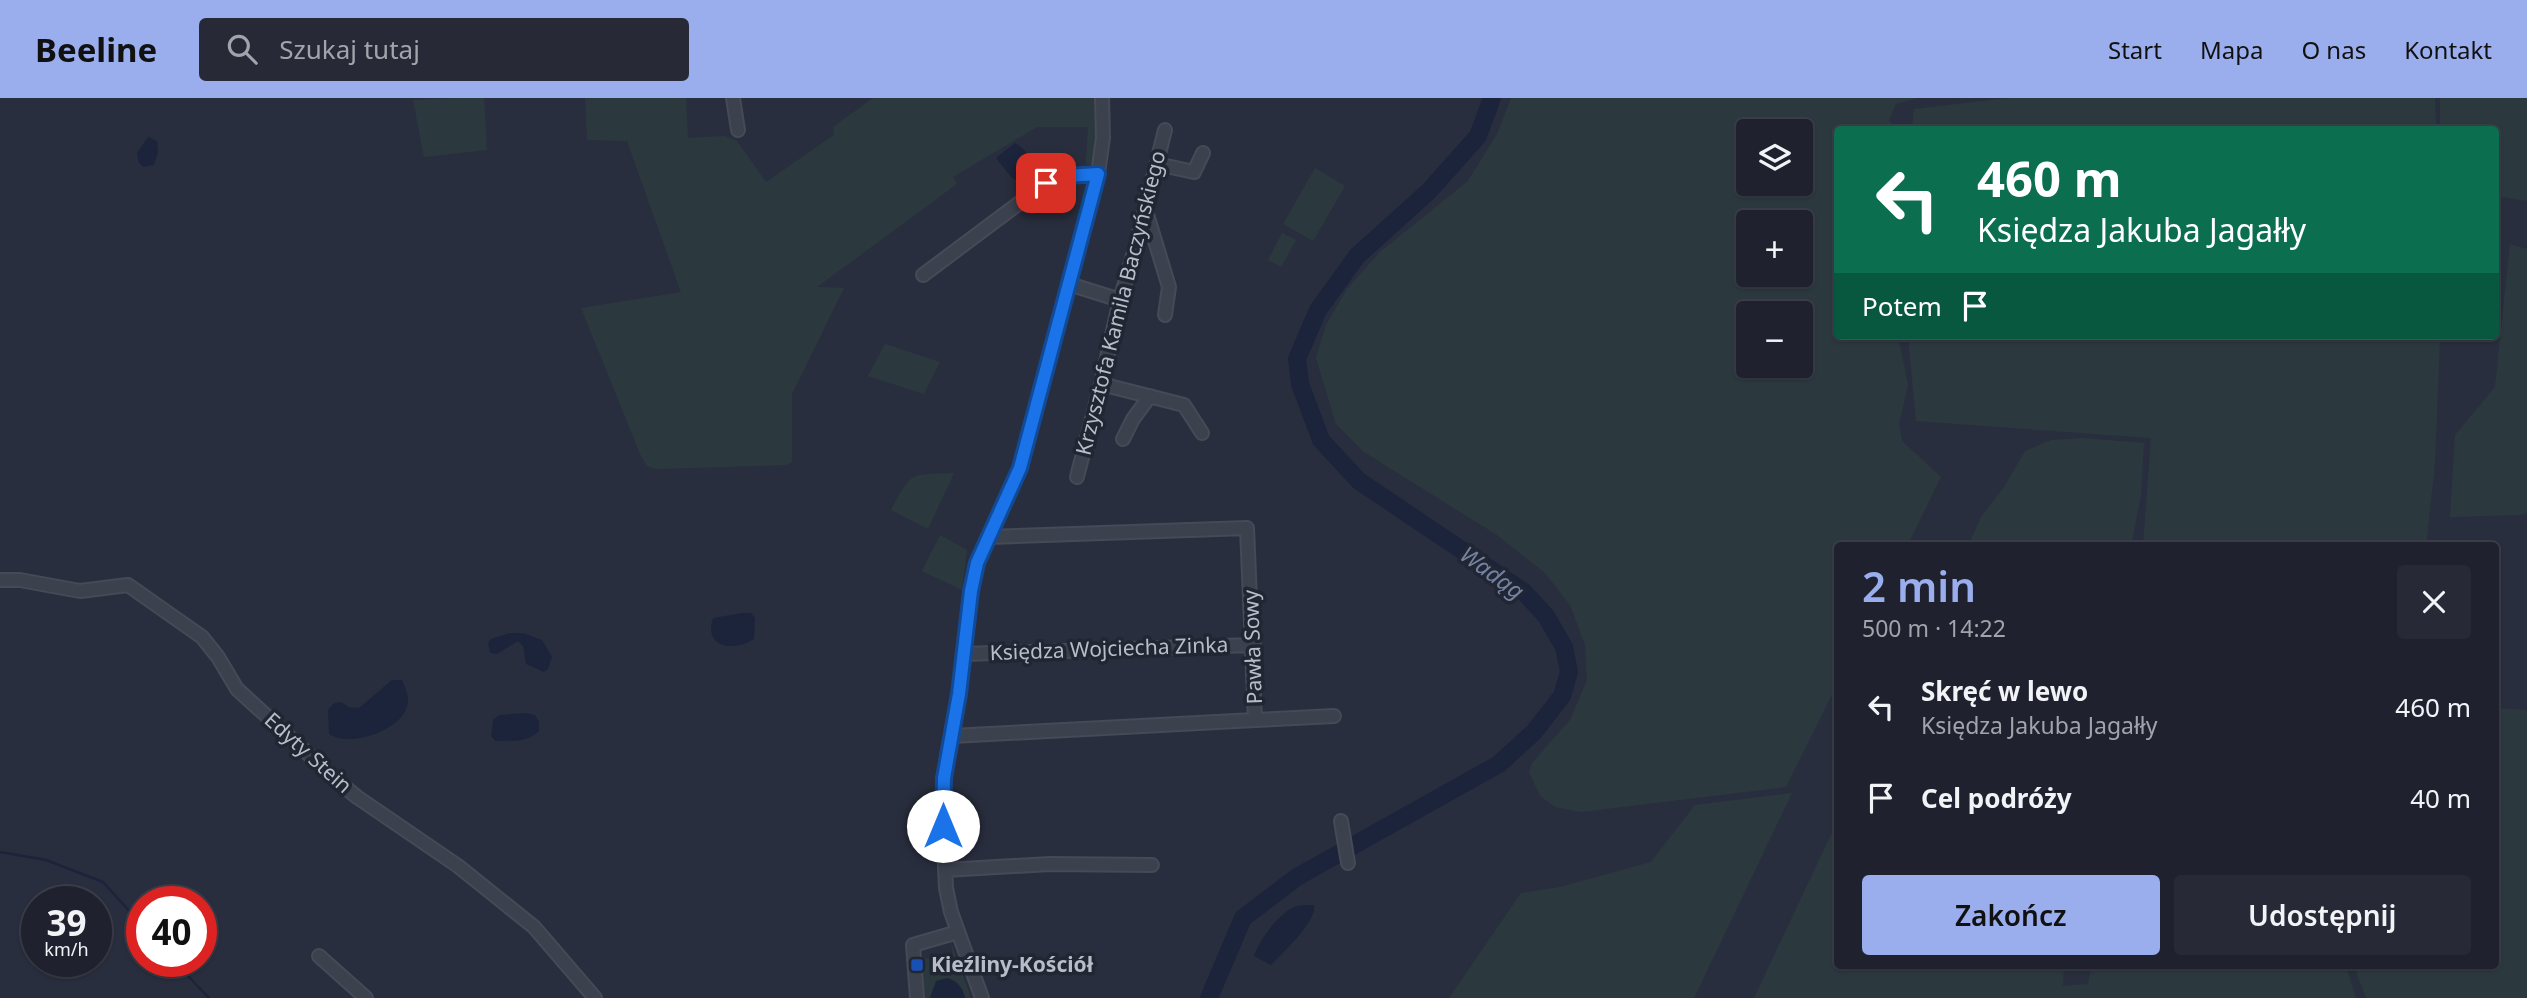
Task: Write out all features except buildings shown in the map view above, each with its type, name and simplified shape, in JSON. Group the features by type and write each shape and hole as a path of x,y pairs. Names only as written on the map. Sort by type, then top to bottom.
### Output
{"street":[{"path":"733,98 737,130"},
{"path":"982,998 958,932 946,888 942,804 977,563 1020,468 1098,174 1103,138 1103,98"},
{"name":"Krzysztofa Kamila Baczyńskiego","path":"1077,477 1165,130"},
{"path":"1157,164 1195,172 1203,153"},
{"path":"923,275 1046,183 1066,176 1098,174"},
{"path":"1145,211 1169,287 1165,315"},
{"path":"1135,249 1157,249"},
{"path":"1069,284 1120,300"},
{"path":"1101,384 1184,405 1202,433"},
{"path":"1123,439 1133,419 1150,397"},
{"name":"Pawła Sowy","path":"952,736 1255,720 1254,645 1247,528 989,537"},
{"name":"Edyty Stein","path":"0,580 20,580 80,591 128,585 183,622 202,637 218,657 237,689 358,797 458,866 534,927 595,998"},
{"name":"Księdza Wojciecha Zinka","path":"964,654 1254,645"},
{"path":"1255,720 1334,716"},
{"path":"1341,821 1348,863"},
{"path":"945,870 1051,864 1152,865"},
{"path":"917,998 913,945 958,932"},
{"path":"319,956 366,998"}],"shaded area":[{"path":"484,98 487,150 424,157 413,100"},
{"path":"585,98 686,98 688,138 725,136 737,141 766,182 834,135 833,127 873,98 1094,98 1096,146 1093,165 1086,164 1088,127 1037,127 953,177 957,184 817,287 844,288 792,394 792,462 786,465 656,469 647,466 641,456 581,308 681,292 627,141 587,140"},
{"path":"1511,98 1917,98 1896,104 1889,120 1892,126 1834,126 1834,340 1899,340 1908,385 1899,424 1902,441 1941,477 1909,542 1834,542 1834,690 1786,787 1581,812 1555,807 1540,796 1529,772 1532,763 1570,720 1587,680 1585,645 1570,605 1545,573 1497,535 1364,452 1336,424 1316,358 1326,325 1347,289 1380,252 1468,181 1497,134"},
{"path":"2008,98 2435,98 2436,126 1912,126 1914,109"},
{"path":"2440,98 2527,98 2527,201 2499,196 2499,126 2440,126"},
{"path":"1315,168 1345,186 1313,241 1283,224"},
{"path":"1282,233 1296,240 1281,267 1268,260"},
{"path":"2510,244 2527,249 2527,513 2450,517 2455,435 2495,387"},
{"path":"1908,340 2440,340 2435,463 2426,542 2143,542 2151,438 1916,421"},
{"path":"885,344 940,362 924,394 868,376"},
{"path":"2083,438 2144,443 2141,495 2132,542 1970,542 1981,517 2004,487 2025,451 2051,440"},
{"path":"954,473 928,529 891,510 914,477"},
{"path":"940,535 967,550 962,590 922,571"},
{"path":"2499,708 2527,710 2527,998 2366,998 2355,969 2499,969"},
{"path":"1792,793 1694,998 1449,998 1521,893 1560,887 1651,862 1695,805"},
{"path":"1834,828 1834,969 2064,969 2063,986 2088,984 2090,969 2347,969 2356,998 1754,998"},
{"path":"951,942 971,998 965,998 962,988 933,988 930,998 925,998 922,959 932,958 934,967 954,964"}],"water":[{"path":"148,137 157,141 158,153 154,165 143,167 139,163 137,153"},
{"path":"1015,143 1025,152 1030,162 1024,185 1011,177 996,158"},
{"path":"751,613 755,618 754,639 730,646 716,641 712,636 713,618"},
{"path":"509,633 523,633 542,640 552,657 548,669 544,672 526,664 523,646 518,641 497,654 490,653 488,643 491,639"},
{"path":"392,680 402,680 408,700 402,716 395,723 385,730 361,738 338,738 329,734 328,710 334,703 341,702 349,707 359,708"},
{"path":"499,715 535,715 539,722 539,731 534,735 513,741 495,741 491,736 493,720"},
{"path":"1314,905 1314,912 1305,928 1271,965 1254,956 1265,934 1284,914 1297,906"},
{"path":"947,978 959,985 965,998 930,998 936,981"}],"waterway":[{"name":"Wadąg","path":"1209,998 1243,918 1297,877 1499,764 1534,732 1562,696 1569,672 1564,647 1546,616 1524,592 1359,481 1321,440 1300,384 1297,359 1318,310 1357,256 1429,191 1478,136 1492,98"},
{"path":"0,852 46,860 103,882 126,907"},
{"path":"189,977 209,998"}],"place":[{"name":"Kieźliny-Kościół","path":"917,965"}],"route":[{"path":"943,826 944,778 977,563 1020,468 1098,174 1066,176 1046,183"}]}
